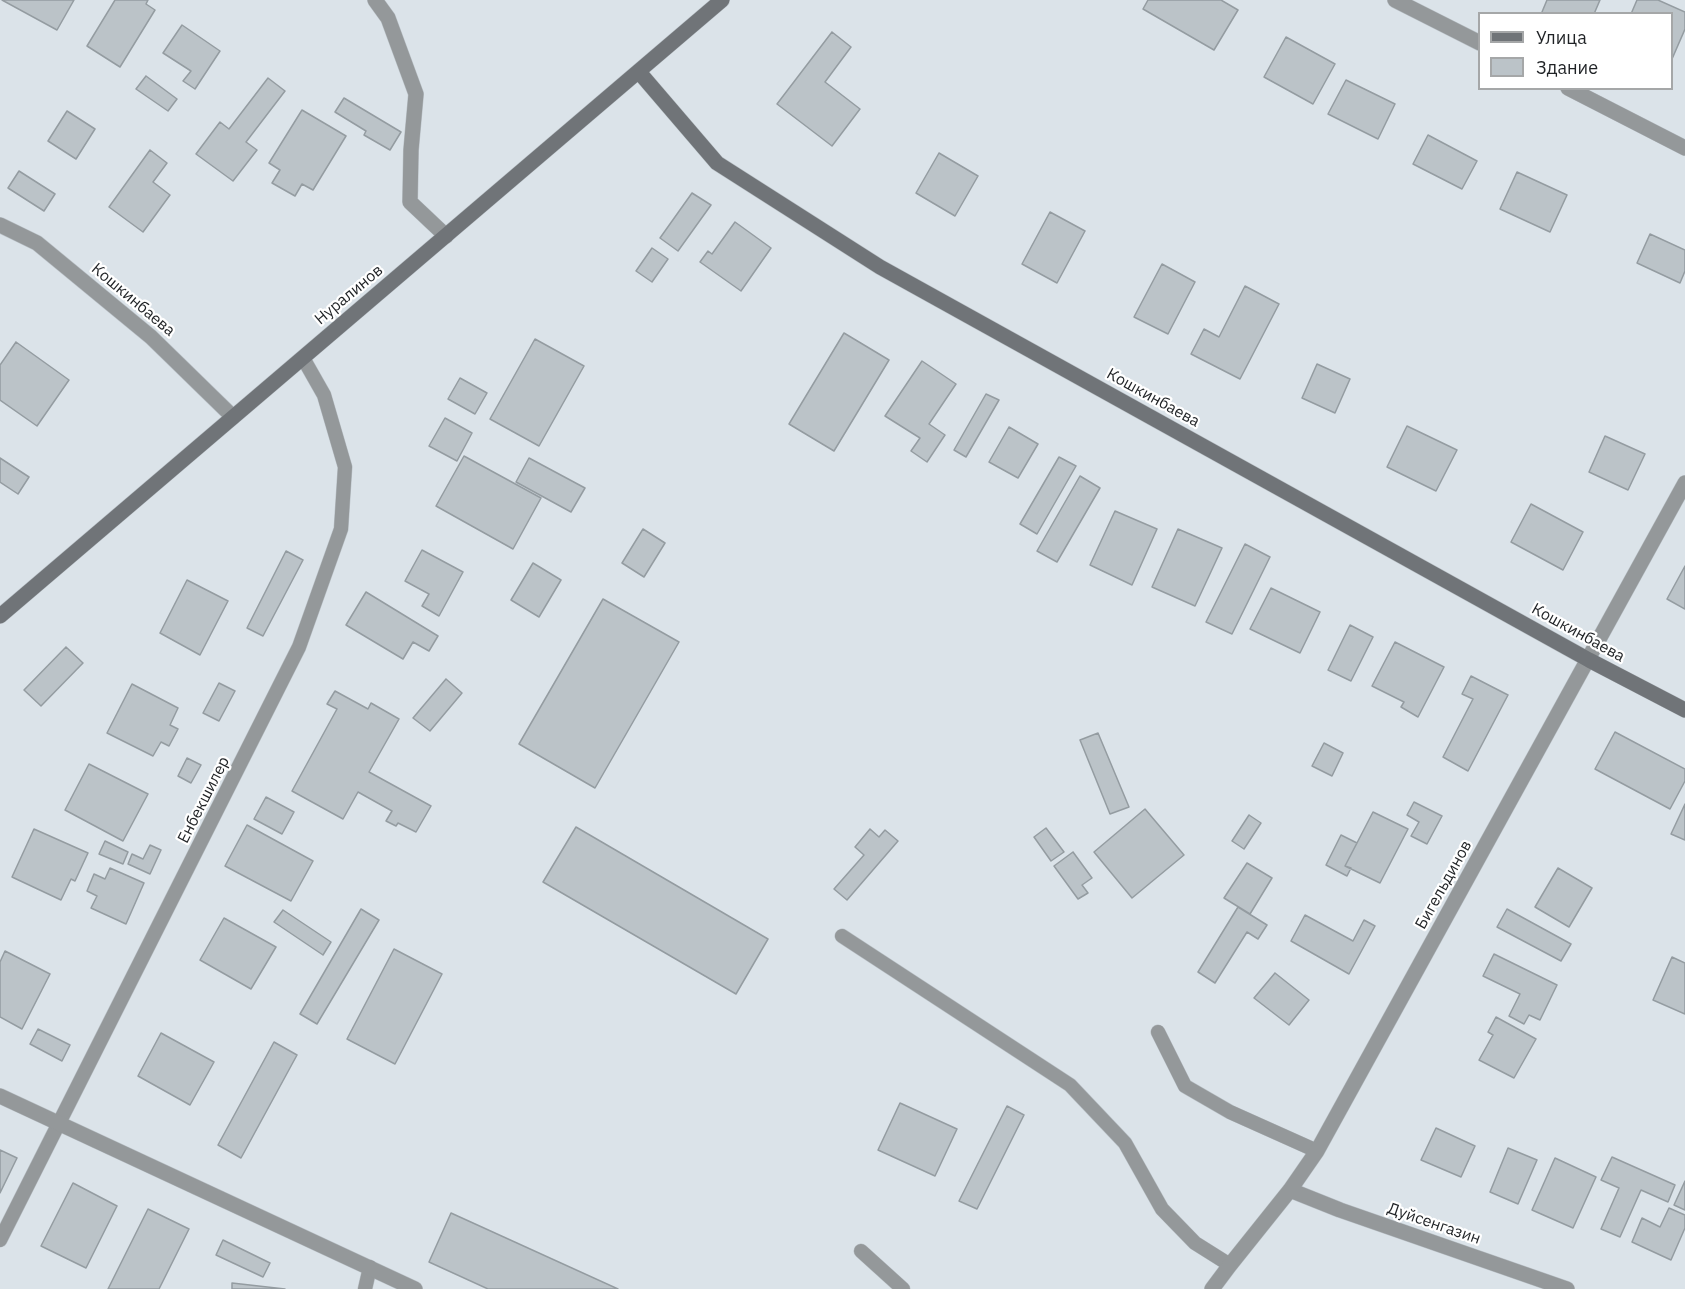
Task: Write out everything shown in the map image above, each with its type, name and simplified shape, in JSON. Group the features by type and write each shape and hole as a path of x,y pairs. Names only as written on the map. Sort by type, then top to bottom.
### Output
{"main road":[{"name":"Нуралинов","path":"0,616 722,0"},
{"name":"Кошкинбаева","path":"639,72 717,163 880,267 1589,660 1685,710"}],"street":[{"path":"375,0 388,18 416,94 411,150 410,202 446,236"},
{"path":"1395,0 1478,42"},
{"path":"1572,90 1685,148"},
{"name":"Кошкинбаева","path":"0,225 45,250 150,337 233,417"},
{"name":"Бигельдинов","path":"1212,1289 1317,1152 1685,483"},
{"path":"0,1096 415,1289"},
{"name":"Дуйсенгазин","path":"1290,1190 1340,1210 1567,1289"}],"lane":[{"name":"Енбекшилер","path":"0,1240 299,647 341,529 345,467 324,395 303,358"},
{"path":"842,936 1070,1085 1125,1143 1162,1209 1194,1244 1230,1265"},
{"path":"1158,1032 1185,1086 1230,1112 1317,1152"},
{"path":"861,1251 903,1289"},
{"path":"365,1289 370,1267"}],"building":[{"path":"2,0 74,0 57,30"},
{"path":"115,0 148,0 146,4 155,10 120,67 87,46"},
{"path":"1148,0 1221,0 1238,10 1214,50 1143,9"},
{"path":"1547,0 1600,0 1595,12 1542,12"},
{"path":"1637,0 1658,0 1685,12 1685,29 1673,57 1673,12 1632,12"},
{"path":"182,25 220,51 195,89 183,81 191,71 163,53"},
{"path":"832,32 851,47 825,82 860,109 832,146 777,104"},
{"path":"1286,37 1335,64 1313,104 1264,77"},
{"path":"146,76 177,99 168,111 136,89"},
{"path":"268,78 285,91 246,142 257,150 233,181 196,154 220,122 229,129"},
{"path":"1346,80 1395,104 1378,139 1328,114"},
{"path":"344,98 401,132 390,150 364,135 366,131 335,112"},
{"path":"302,110 346,136 313,190 302,184 295,196 272,183 280,170 269,163"},
{"path":"67,111 95,129 76,159 48,141"},
{"path":"1428,135 1477,161 1462,189 1413,164"},
{"path":"150,150 167,163 153,182 170,195 143,232 109,207"},
{"path":"939,153 978,176 955,216 916,193"},
{"path":"19,171 55,194 44,211 8,188"},
{"path":"1517,172 1567,195 1550,232 1500,209"},
{"path":"692,193 711,205 678,251 660,238"},
{"path":"1050,212 1085,231 1057,283 1022,264"},
{"path":"735,222 771,248 741,291 700,262 708,251 712,254"},
{"path":"1650,234 1685,250 1685,271 1680,283 1637,263"},
{"path":"652,248 668,259 652,282 636,271"},
{"path":"1162,264 1195,282 1168,334 1134,317"},
{"path":"1245,286 1279,304 1240,379 1191,354 1204,329 1219,337"},
{"path":"844,333 889,360 834,451 789,424"},
{"path":"535,339 584,366 539,446 490,419"},
{"path":"16,342 69,380 37,426 0,400 0,365"},
{"path":"922,361 956,384 929,424 945,435 927,462 911,451 920,438 885,416"},
{"path":"1317,364 1350,379 1335,413 1302,398"},
{"path":"460,378 487,393 475,414 448,399"},
{"path":"986,394 999,400 966,457 954,450"},
{"path":"445,418 472,433 457,461 429,446"},
{"path":"1407,426 1457,450 1436,491 1387,467"},
{"path":"1009,427 1038,444 1018,478 989,462"},
{"path":"1605,436 1645,454 1628,490 1589,472"},
{"path":"464,456 541,498 513,549 436,506"},
{"path":"1059,457 1076,466 1037,534 1020,524"},
{"path":"0,458 29,477 18,494 0,482"},
{"path":"529,458 585,488 571,512 516,482"},
{"path":"1080,476 1100,488 1057,562 1037,551"},
{"path":"1531,504 1583,532 1563,570 1511,542"},
{"path":"1115,511 1157,529 1132,585 1090,565"},
{"path":"643,529 665,543 644,577 622,563"},
{"path":"1178,529 1222,548 1195,606 1152,587"},
{"path":"1245,544 1270,557 1232,634 1206,622"},
{"path":"422,550 463,572 439,616 422,606 429,594 405,581"},
{"path":"286,551 303,560 263,636 247,628"},
{"path":"533,563 561,580 539,617 511,600"},
{"path":"1685,566 1685,609 1667,599"},
{"path":"187,580 228,601 200,655 160,633"},
{"path":"1271,588 1320,612 1300,653 1250,629"},
{"path":"366,592 438,636 429,651 413,642 403,659 346,625"},
{"path":"603,599 679,642 595,788 519,744"},
{"path":"1350,625 1373,637 1351,681 1328,670"},
{"path":"1395,642 1444,667 1418,717 1401,707 1404,702 1372,686"},
{"path":"66,647 83,663 41,706 24,690"},
{"path":"1471,676 1508,695 1468,771 1443,757 1473,699 1462,694"},
{"path":"446,679 462,693 430,731 413,718"},
{"path":"219,683 235,691 219,721 203,713"},
{"path":"132,684 178,708 170,725 178,729 169,746 161,742 153,756 107,733"},
{"path":"335,691 368,709 371,703 399,719 369,772 431,806 416,832 398,823 396,826 386,821 392,811 358,792 343,819 292,791 337,709 327,704"},
{"path":"1615,732 1685,769 1685,781 1670,809 1595,769"},
{"path":"1098,733 1129,807 1110,814 1080,740"},
{"path":"1324,743 1343,753 1332,776 1312,766"},
{"path":"187,758 201,765 191,783 178,776"},
{"path":"89,764 148,794 123,841 65,810"},
{"path":"266,797 294,812 282,834 254,819"},
{"path":"1414,802 1442,816 1427,844 1411,836 1419,822 1407,815"},
{"path":"1685,804 1685,840 1671,834"},
{"path":"1145,809 1184,855 1132,898 1094,852"},
{"path":"1373,812 1408,829 1380,883 1345,866"},
{"path":"1249,815 1261,823 1244,849 1232,841"},
{"path":"247,825 313,861 291,901 225,866"},
{"path":"576,827 768,939 736,994 543,882"},
{"path":"1046,828 1064,852 1051,861 1034,837"},
{"path":"34,829 88,853 75,881 71,879 61,900 12,877"},
{"path":"870,829 879,837 885,830 898,841 847,900 834,889 864,855 855,847"},
{"path":"1341,835 1357,843 1345,866 1351,868 1347,876 1326,865"},
{"path":"105,841 128,852 123,864 99,854"},
{"path":"150,845 161,850 150,874 128,864 132,854 143,859"},
{"path":"1073,852 1092,878 1082,885 1088,893 1078,899 1054,866"},
{"path":"1247,863 1272,878 1250,914 1224,898"},
{"path":"110,868 144,883 126,924 91,908 97,896 87,891 94,874 105,879"},
{"path":"1558,868 1592,888 1569,927 1535,907"},
{"path":"1238,907 1267,925 1258,939 1247,932 1215,983 1198,972"},
{"path":"361,909 379,920 317,1024 300,1014"},
{"path":"1507,909 1571,944 1561,961 1497,927"},
{"path":"283,910 331,942 323,955 274,922"},
{"path":"1305,915 1353,941 1364,920 1375,926 1349,974 1291,941"},
{"path":"224,918 276,947 251,989 200,960"},
{"path":"394,949 442,974 395,1064 347,1039"},
{"path":"5,951 50,974 22,1029 0,1017 0,962"},
{"path":"1494,954 1557,985 1540,1020 1529,1015 1524,1024 1509,1016 1520,994 1483,976"},
{"path":"1672,957 1685,963 1685,1014 1653,1000"},
{"path":"1275,973 1309,1000 1289,1025 1254,998"},
{"path":"1496,1017 1536,1039 1514,1078 1479,1060 1493,1035 1488,1032"},
{"path":"38,1029 70,1045 62,1061 30,1044"},
{"path":"161,1033 214,1062 190,1105 138,1076"},
{"path":"274,1042 297,1055 241,1158 218,1145"},
{"path":"900,1103 957,1129 935,1176 878,1150"},
{"path":"1007,1106 1024,1115 977,1209 959,1201"},
{"path":"1436,1128 1475,1146 1461,1177 1421,1160"},
{"path":"1508,1148 1537,1160 1518,1204 1490,1192"},
{"path":"0,1150 17,1158 0,1193"},
{"path":"1612,1157 1675,1185 1668,1202 1641,1190 1620,1237 1601,1229 1619,1188 1601,1180"},
{"path":"1555,1158 1596,1177 1573,1228 1532,1210"},
{"path":"1685,1181 1685,1210 1674,1205"},
{"path":"73,1183 117,1206 86,1268 41,1246"},
{"path":"1669,1208 1685,1215 1685,1228 1671,1260 1632,1242 1642,1218 1660,1227"},
{"path":"148,1209 189,1229 159,1289 108,1289"},
{"path":"451,1213 618,1289 488,1289 429,1262"},
{"path":"223,1240 270,1263 263,1277 216,1255"},
{"path":"232,1283 285,1289 232,1289"}]}
